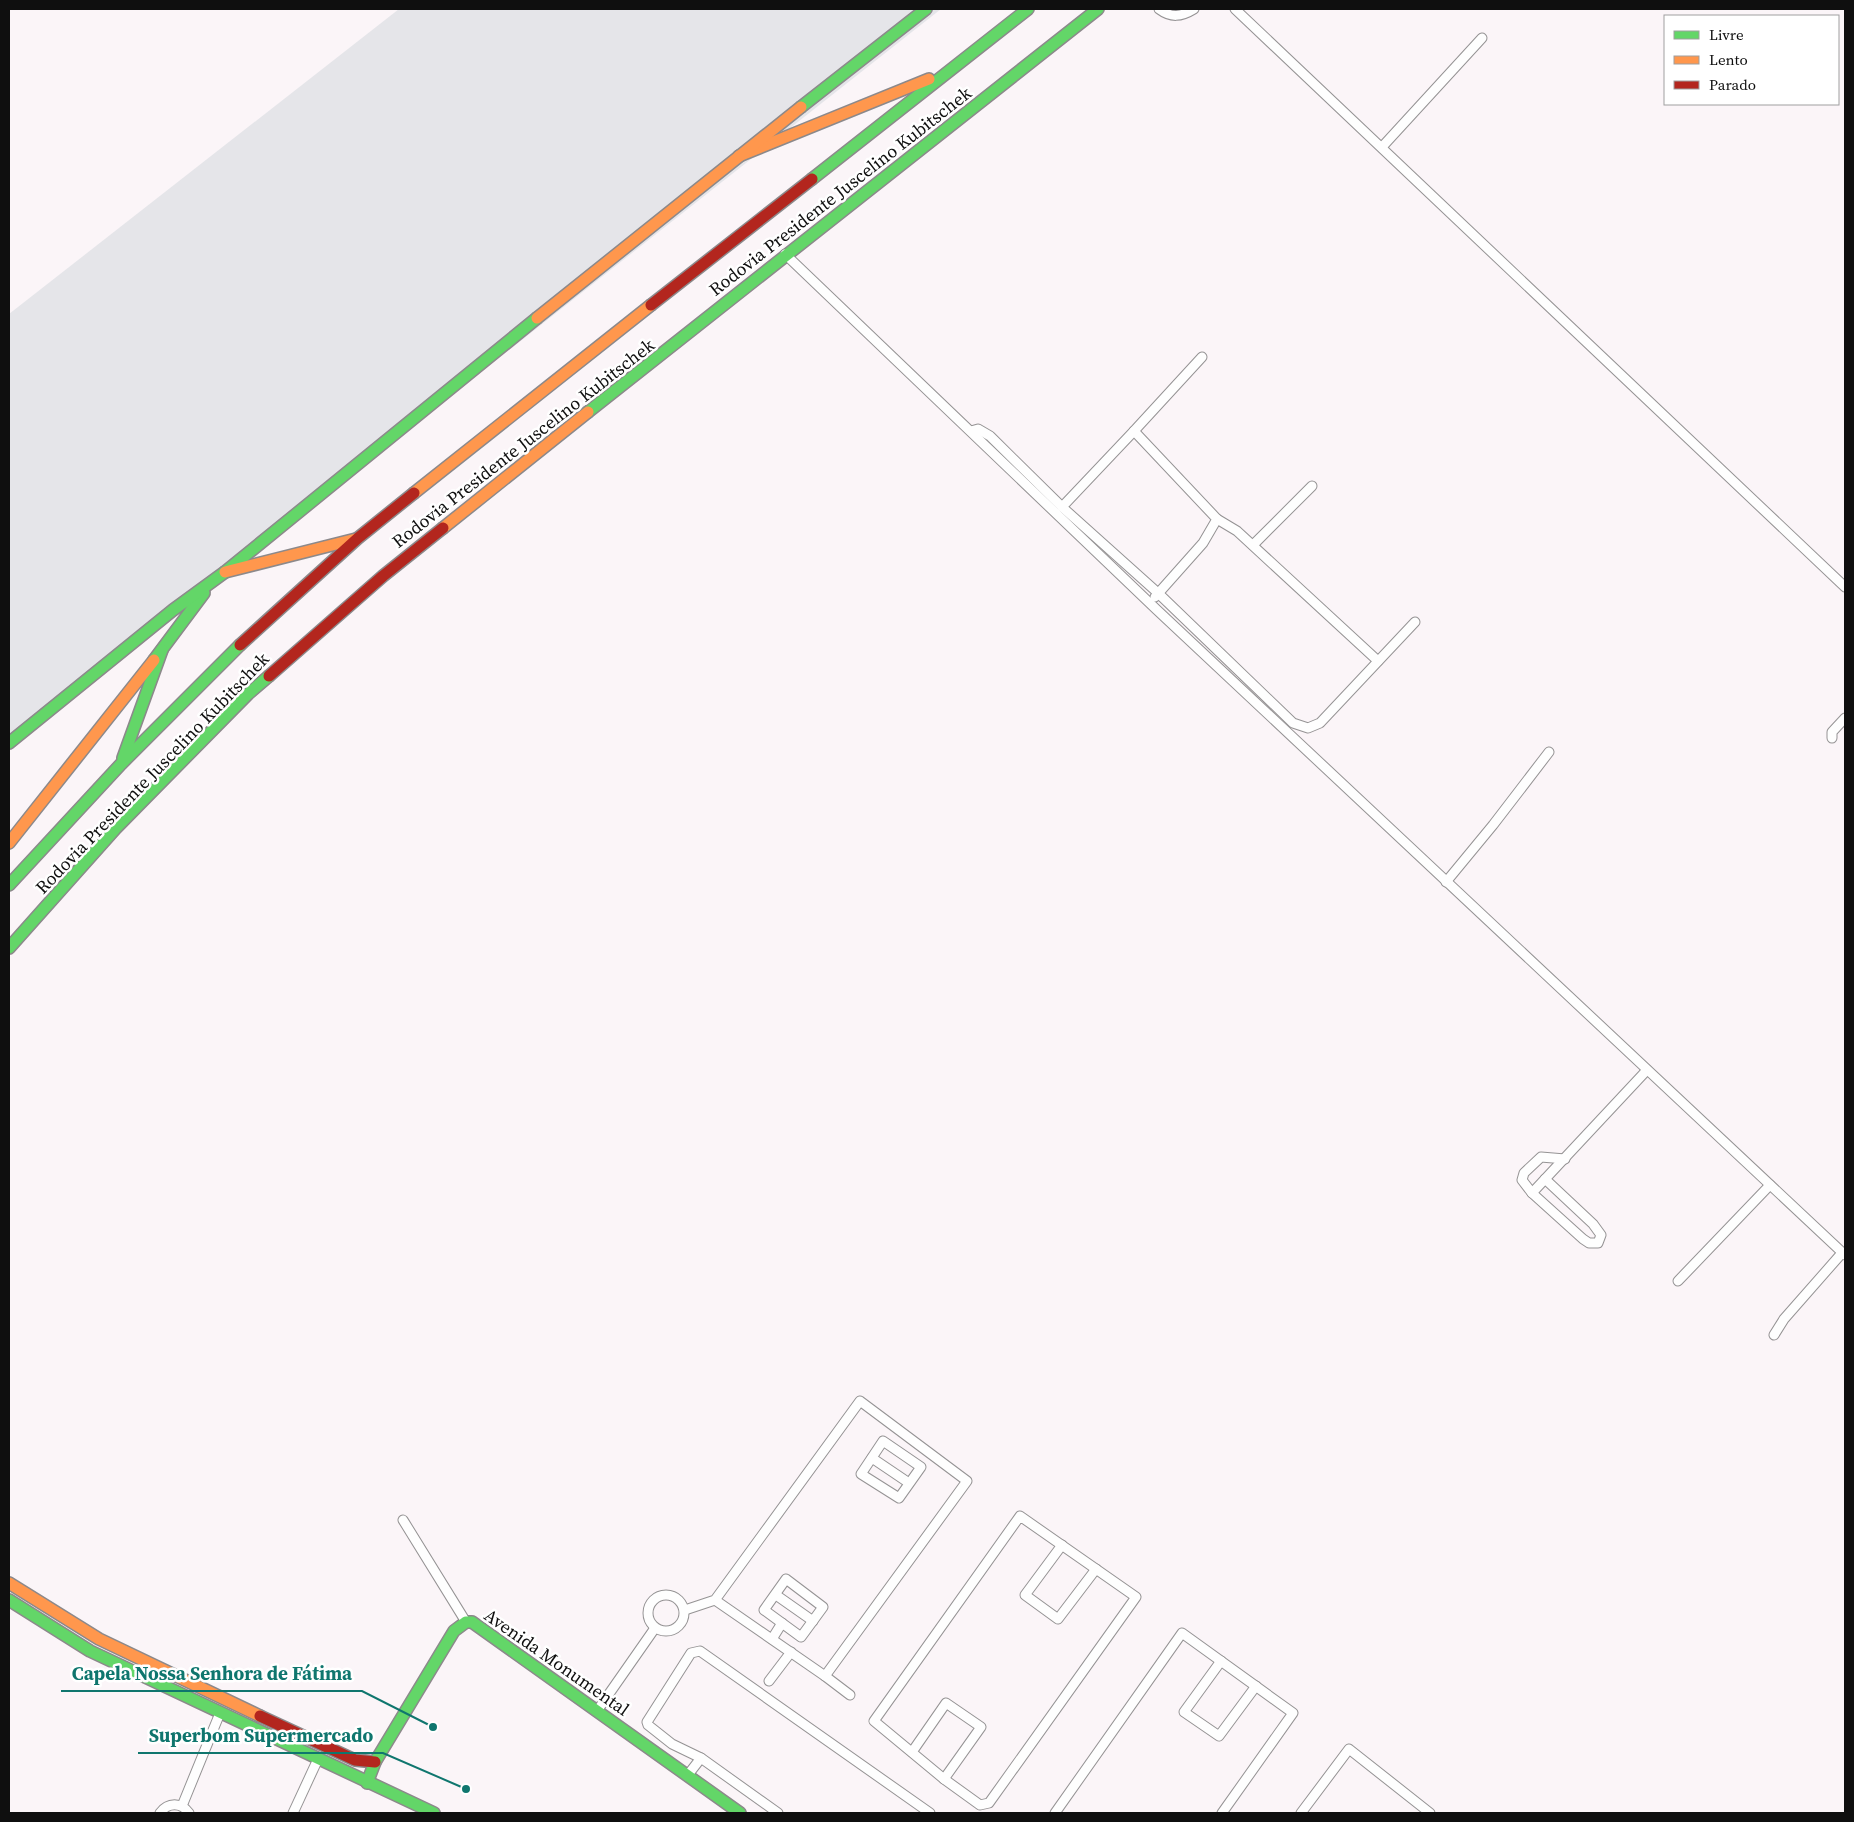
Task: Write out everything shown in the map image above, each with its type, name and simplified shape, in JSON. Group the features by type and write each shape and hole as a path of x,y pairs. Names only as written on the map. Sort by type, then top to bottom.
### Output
{"main road":[{"path":"9,743 173,610 212,583 272,532 739,156 926,9"},
{"name":"Rodovia Presidente Juscelino Kubitschek","path":"9,885 121,764 233,651 358,538 1028,9"},
{"name":"Rodovia Presidente Juscelino Kubitschek","path":"9,948 115,829 248,694 383,576 786,254 921,150 1098,9"},
{"path":"739,156 947,72"},
{"path":"225,572 358,538"},
{"path":"9,843 162,650 212,583"},
{"path":"121,764 162,650"},
{"path":"9,1584 99,1639 186,1682 355,1760 375,1762"},
{"path":"9,1600 90,1651 434,1813"},
{"name":"Avenida Monumental","path":"367,1783 375,1762 454,1631 466,1622 479,1625 738,1813"},
{"path":"181,1694 186,1682"},
{"path":"264,1734 270,1721"}],"street":[{"path":"1159,9 1173,16 1183,15 1194,9"},
{"path":"1235,9 1845,587"},
{"path":"1382,147 1482,38"},
{"path":"786,254 1150,603 1844,1254 1784,1320 1774,1335"},
{"path":"1062,507 1202,357"},
{"path":"971,431 978,428 990,436 1062,507 1158,593 1248,682 1292,723 1301,727 1308,728 1320,723 1415,622"},
{"path":"1134,431 1217,519 1230,525 1253,545 1378,661"},
{"path":"1253,545 1312,486"},
{"path":"1150,603 1203,543 1217,519"},
{"path":"1832,738 1832,732 1845,718"},
{"path":"1446,882 1494,825 1549,752"},
{"path":"1532,1193 1647,1070"},
{"path":"1545,1179 1598,1230 1601,1235 1598,1242 1590,1243 1583,1239 1532,1193 1522,1180 1524,1173 1541,1157 1565,1158"},
{"path":"1678,1281 1770,1185"},
{"path":"685,1610 715,1600 860,1401 967,1481 825,1676"},
{"path":"884,1441 903,1455 921,1467 899,1498 861,1474 884,1441"},
{"path":"903,1455 913,1442"},
{"path":"872,1458 909,1483"},
{"path":"984,1807 1136,1597 1020,1516 874,1721 944,1779 991,1813"},
{"path":"403,1520 466,1622"},
{"path":"1062,1545 1025,1595 1058,1618 1096,1569"},
{"path":"786,1579 823,1607 813,1621 801,1637 764,1610 786,1579"},
{"path":"665,1594 674,1596 681,1602 685,1610 681,1624 676,1629 662,1631 655,1628 649,1621 647,1612 650,1604 656,1597 665,1594"},
{"path":"776,1595 813,1621"},
{"path":"715,1600 850,1694"},
{"path":"772,1639 782,1623"},
{"path":"597,1711 655,1628"},
{"path":"1055,1813 1182,1633 1294,1713 1222,1813"},
{"path":"778,1813 701,1758 672,1744 647,1722 691,1653 700,1651 930,1813"},
{"path":"769,1681 791,1652"},
{"path":"1221,1662 1184,1712 1219,1736 1256,1686"},
{"path":"912,1752 946,1703 981,1727 944,1779"},
{"path":"182,1806 220,1713"},
{"path":"1302,1813 1349,1750 1430,1813"},
{"path":"687,1776 701,1758"},
{"path":"294,1813 318,1759"},
{"path":"160,1813 168,1806 182,1806 189,1813"}],"shaded area":[{"path":"399,9 941,9 9,745 9,314"}],"traffic: fast":[{"path":"801,107 926,9"},
{"path":"812,179 1028,9"},
{"path":"588,412 1098,9"},
{"path":"9,743 173,610 225,572 537,318"},
{"path":"154,660 204,593"},
{"path":"9,885 121,764 240,645"},
{"path":"123,758 162,650"},
{"path":"9,948 115,829 248,694 269,676"},
{"path":"9,1600 90,1651 434,1813"},
{"path":"367,1783 375,1762 454,1631 466,1622 472,1622 740,1813"}],"traffic: slow":[{"path":"739,156 929,79"},
{"path":"537,318 801,107"},
{"path":"414,493 651,305"},
{"path":"443,528 588,412"},
{"path":"225,572 356,539"},
{"path":"9,843 154,660"},
{"path":"9,1583 99,1639 260,1716"}],"traffic: jam":[{"path":"651,305 812,179"},
{"path":"240,645 358,538 414,493"},
{"path":"269,676 383,576 443,528"},
{"path":"260,1716 355,1760 375,1762"}],"place":[{"name":"Capela Nossa Senhora de Fátima","path":"433,1727"},
{"name":"Superbom Supermercado","path":"466,1789"}]}
